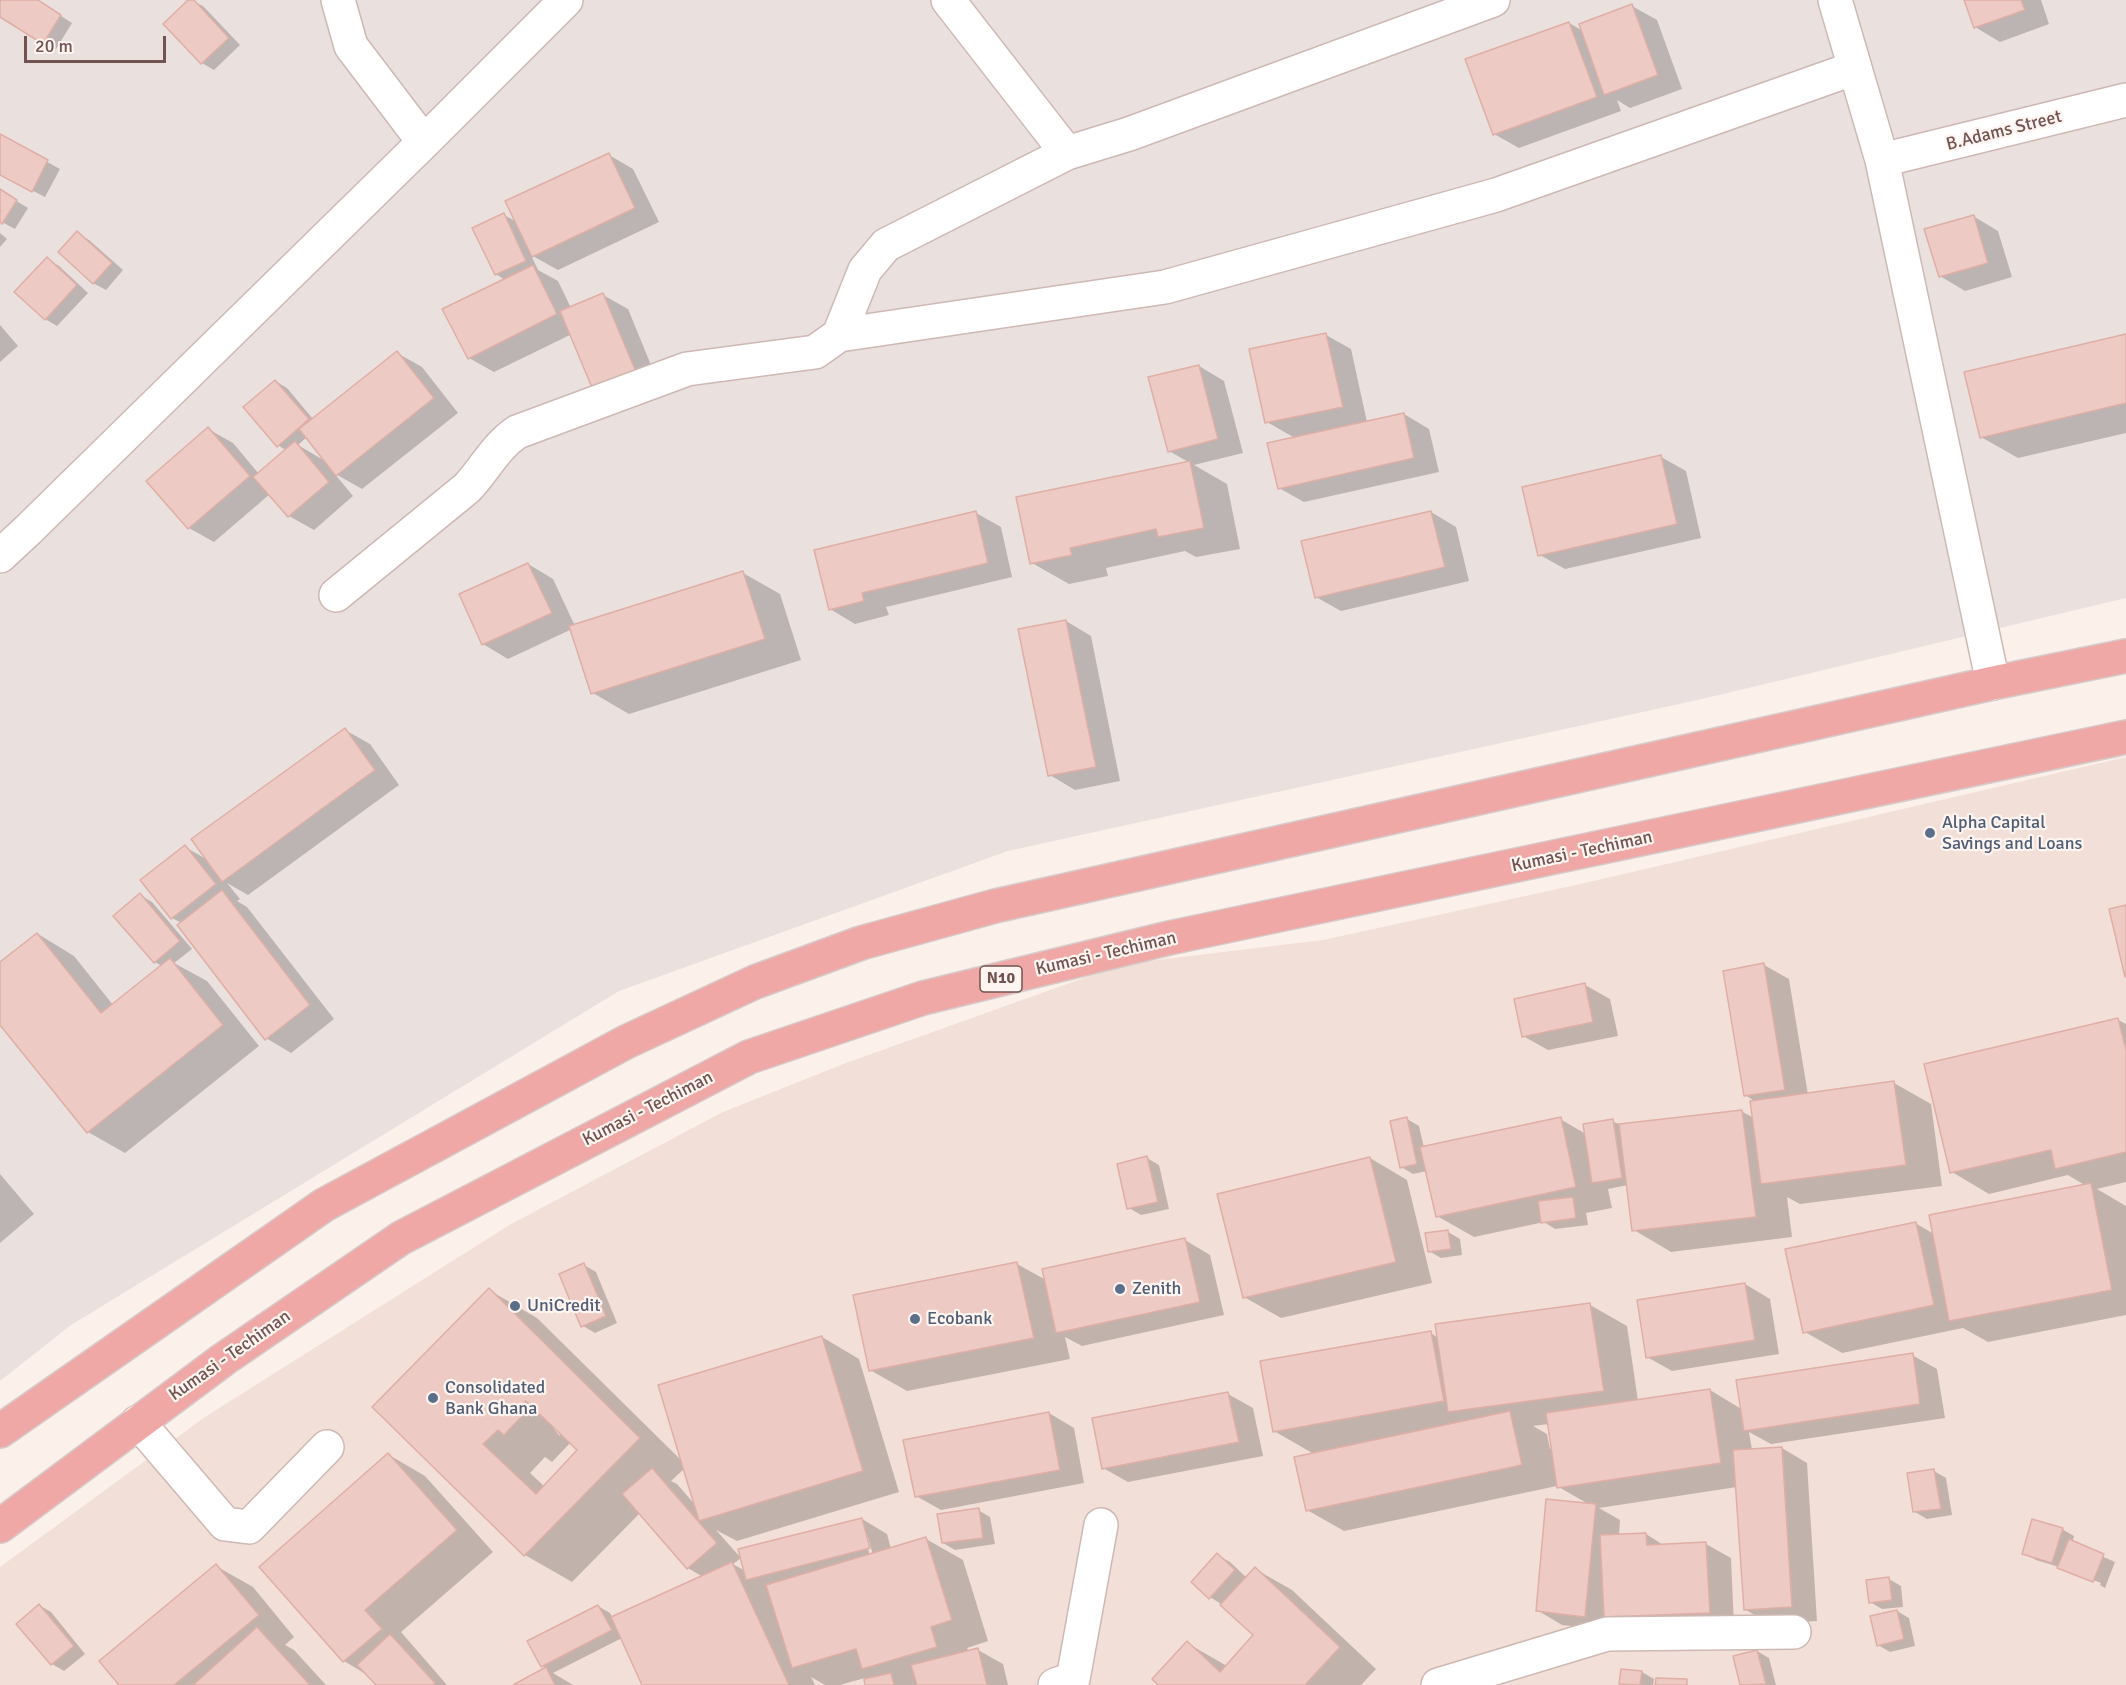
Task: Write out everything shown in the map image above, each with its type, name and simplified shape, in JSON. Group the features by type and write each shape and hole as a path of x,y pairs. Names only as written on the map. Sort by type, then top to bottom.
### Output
{"highway":[{"path":"0,1431 324,1205 626,1042 755,982 861,943 995,906 1994,683 2126,656"},
{"name":"Kumasi - Techiman","path":"0,1526 224,1359 401,1238 749,1057 923,998 1169,938 2126,737"}],"street":[{"path":"338,0 351,46 424,142"},
{"path":"0,556 566,0"},
{"path":"948,0 1067,153"},
{"path":"839,335 865,270 886,245 1067,153 1129,134 1493,0"},
{"path":"1835,0 1882,160 1994,683"},
{"path":"336,595 467,488 479,476 502,442 517,432 687,369 814,352 839,335 1165,286 1496,195 1855,68"},
{"name":"B.Adams Street","path":"1882,160 2126,100"},
{"path":"138,1422 225,1524 249,1527 327,1447"},
{"path":"1069,1683 1101,1525"},
{"path":"1438,1685 1607,1634 1794,1632"}],"shaded area":[{"path":"0,0 2126,0 2126,598 1702,699 1008,851 619,991 71,1325 0,1381"},
{"path":"2126,757 2126,1685 0,1685 0,1567 205,1417 511,1224 723,1112 846,1063 1123,964 1323,940 1585,883"}],"building":[{"path":"0,0 38,0 61,15 43,44 0,17"},
{"path":"188,0 194,0 229,38 201,64 163,24"},
{"path":"1964,0 2021,0 2025,10 1974,28"},
{"path":"1632,4 1658,75 1604,95 1579,24"},
{"path":"1569,22 1597,97 1493,135 1465,59"},
{"path":"0,134 48,160 32,192 0,175"},
{"path":"609,153 635,208 532,257 505,201"},
{"path":"0,189 17,200 2,224 0,222"},
{"path":"504,213 526,261 495,275 472,228"},
{"path":"1974,215 1988,263 1939,277 1924,229"},
{"path":"77,231 112,263 93,284 58,252"},
{"path":"47,257 77,285 45,320 14,292"},
{"path":"533,265 557,314 468,359 442,309"},
{"path":"603,293 636,372 593,390 560,311"},
{"path":"1326,333 1343,407 1265,423 1249,349"},
{"path":"2126,334 2126,403 1980,438 1964,372"},
{"path":"397,351 434,398 336,476 299,429"},
{"path":"1199,365 1218,439 1168,452 1148,377"},
{"path":"275,380 309,419 277,447 243,407"},
{"path":"1404,413 1414,458 1278,489 1267,443"},
{"path":"208,427 250,476 188,529 146,481"},
{"path":"295,441 329,482 288,517 253,477"},
{"path":"1661,455 1677,524 1538,556 1522,487"},
{"path":"1190,461 1204,528 1158,537 1156,529 1070,548 1072,555 1030,564 1016,497"},
{"path":"976,511 988,563 862,593 864,601 829,610 814,550"},
{"path":"1431,511 1445,567 1315,598 1301,541"},
{"path":"528,563 552,613 482,645 459,594"},
{"path":"743,571 765,639 591,694 569,626"},
{"path":"1066,620 1096,767 1048,776 1018,629"},
{"path":"345,728 375,770 222,882 191,839"},
{"path":"185,845 216,884 171,919 140,880"},
{"path":"222,890 310,1005 265,1040 177,925"},
{"path":"140,893 180,941 154,963 113,916"},
{"path":"2126,905 2126,976 2125,977 2109,909"},
{"path":"37,933 101,1013 170,958 223,1025 87,1133 0,1025 0,962"},
{"path":"1764,963 1785,1090 1744,1096 1723,971"},
{"path":"1585,983 1593,1022 1522,1037 1514,999"},
{"path":"2118,1018 2126,1050 2126,1152 2055,1169 2051,1150 1950,1173 1924,1064"},
{"path":"1894,1081 1906,1165 1761,1184 1750,1101"},
{"path":"1742,1110 1756,1217 1632,1231 1619,1124"},
{"path":"1407,1117 1417,1164 1400,1168 1390,1121"},
{"path":"1561,1117 1576,1187 1436,1217 1420,1147"},
{"path":"1613,1119 1622,1178 1592,1183 1583,1124"},
{"path":"1147,1156 1158,1202 1127,1209 1117,1164"},
{"path":"1370,1157 1396,1262 1243,1298 1217,1194"},
{"path":"2091,1183 2112,1290 1949,1321 1929,1215"},
{"path":"1573,1197 1576,1218 1541,1223 1538,1201"},
{"path":"1916,1222 1934,1305 1803,1333 1785,1249"},
{"path":"1448,1230 1451,1249 1428,1252 1425,1233"},
{"path":"1185,1238 1200,1302 1056,1333 1042,1269"},
{"path":"1017,1262 1034,1338 869,1371 853,1295"},
{"path":"584,1263 606,1316 581,1327 559,1274"},
{"path":"1745,1283 1755,1340 1646,1358 1637,1300"},
{"path":"489,1288 640,1438 524,1556 372,1407","holes":["526,1401 577,1450 536,1494 483,1444 498,1430 504,1435 524,1414 518,1409"]},
{"path":"1590,1303 1604,1391 1448,1412 1435,1324"},
{"path":"1431,1331 1444,1401 1273,1432 1260,1361"},
{"path":"822,1336 863,1471 699,1521 658,1385"},
{"path":"1913,1353 1920,1404 1744,1431 1736,1380"},
{"path":"1710,1389 1721,1463 1557,1488 1546,1413"},
{"path":"1228,1392 1239,1442 1102,1469 1092,1418"},
{"path":"1510,1411 1522,1465 1306,1511 1294,1457"},
{"path":"1049,1412 1060,1470 915,1497 903,1440"},
{"path":"1782,1447 1792,1607 1744,1610 1733,1450"},
{"path":"388,1453 457,1530 365,1610 382,1629 343,1662 259,1567"},
{"path":"652,1468 717,1543 687,1569 622,1494"},
{"path":"1934,1469 1941,1509 1913,1512 1907,1473"},
{"path":"1546,1499 1596,1504 1585,1617 1536,1611"},
{"path":"979,1508 983,1538 942,1543 937,1514"},
{"path":"862,1518 870,1548 746,1580 738,1549"},
{"path":"2032,1519 2063,1528 2052,1563 2022,1554"},
{"path":"1646,1533 1647,1545 1706,1542 1710,1613 1604,1617 1600,1535"},
{"path":"926,1537 952,1620 931,1627 937,1647 862,1669 856,1649 792,1668 766,1585"},
{"path":"2069,1539 2104,1554 2093,1582 2057,1568"},
{"path":"1217,1553 1235,1570 1209,1599 1191,1582"},
{"path":"732,1562 789,1685 642,1685 611,1617"},
{"path":"216,1564 259,1615 174,1685 119,1685 99,1661"},
{"path":"1255,1567 1340,1647 1305,1685 1158,1685 1152,1679 1187,1641 1220,1672 1253,1635 1220,1605"},
{"path":"1889,1577 1892,1600 1869,1603 1866,1580"},
{"path":"39,1604 74,1646 51,1665 16,1624"},
{"path":"598,1605 612,1630 541,1667 527,1641"},
{"path":"1897,1610 1904,1639 1877,1646 1870,1616"},
{"path":"257,1627 310,1685 193,1685"},
{"path":"390,1634 435,1683 432,1685 376,1685 357,1665"},
{"path":"978,1648 987,1685 917,1685 911,1665"},
{"path":"1757,1650 1766,1684 1740,1685 1733,1656"},
{"path":"546,1667 555,1685 513,1685"},
{"path":"1621,1669 1642,1671 1640,1685 1619,1684"},
{"path":"891,1673 894,1685 865,1685 864,1679"},
{"path":"1656,1678 1687,1679 1687,1685 1655,1685"}],"place":[{"name":"Alpha Capital Savings and Loans","path":"1930,833"},
{"name":"Zenith","path":"1120,1289"},
{"name":"UniCredit","path":"515,1306"},
{"name":"Ecobank","path":"915,1319"},
{"name":"Consolidated Bank Ghana","path":"433,1398"}]}
